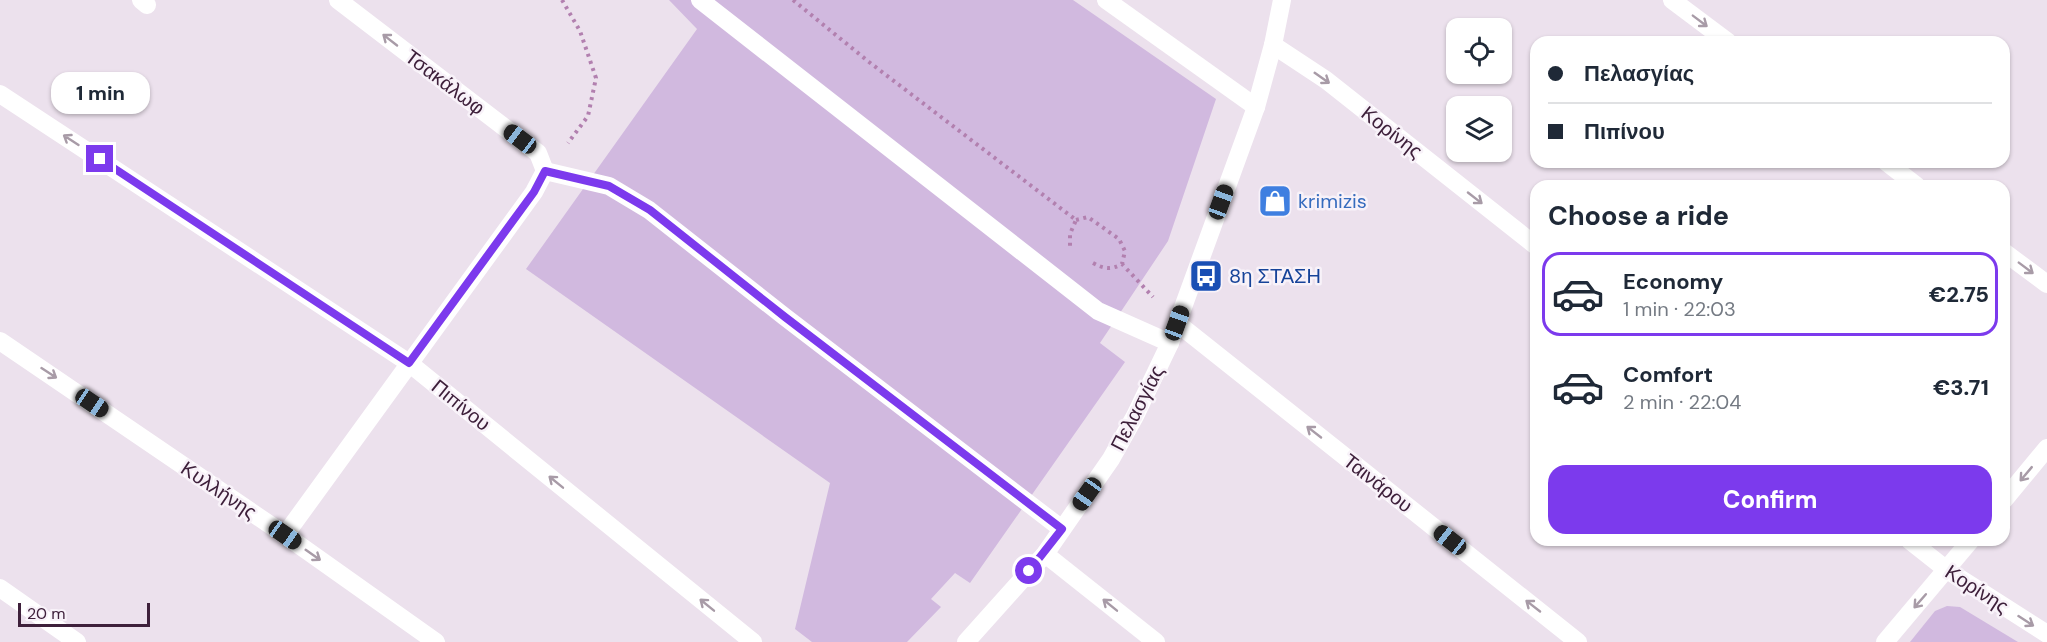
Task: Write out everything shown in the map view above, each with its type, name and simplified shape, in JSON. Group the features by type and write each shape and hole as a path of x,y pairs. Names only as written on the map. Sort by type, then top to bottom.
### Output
{"street":[{"name":"Τσακάλωφ","path":"338,0 538,153 545,171"},
{"path":"700,0 1098,311 1170,343"},
{"path":"1106,0 1256,107"},
{"name":"Πελασγίας","path":"966,642 1045,554 1111,459 1135,416 1170,343 1256,107 1274,45 1282,0"},
{"path":"1672,0 1720,36"},
{"name":"Κορίνης","path":"1274,45 1326,80 1530,241"},
{"name":"Πιπίνου","path":"0,93 409,363 753,642"},
{"path":"1894,168 1909,180"},
{"path":"285,535 534,192 545,171 609,186 650,210 785,317 1062,529"},
{"path":"2010,256 2047,284"},
{"name":"Ταινάρου","path":"1177,323 1578,642"},
{"name":"Κυλλήνης","path":"0,341 285,535 436,642"},
{"path":"2010,493 2047,448"},
{"name":"Κορίνης","path":"1917,546 1947,570 2047,634"},
{"path":"1885,642 1966,546"},
{"path":"1045,554 1156,642"},
{"path":"0,588 77,642"}],"path":[{"path":"545,171 588,116 596,78 580,31 562,0"},
{"path":"793,0 869,62 1076,220"},
{"path":"1076,220 1088,217 1119,239 1125,251 1122,264 1113,269 1103,268 1093,263"},
{"path":"1076,220 1070,234 1070,246 1076,252"},
{"path":"1122,264 1177,323"}],"shaded area":[{"path":"669,0 1073,0 1216,99 1168,241 1100,343 1125,362 970,583 955,573 931,599 941,607 907,642 812,642 795,629 830,483 526,269 697,29"},
{"path":"1947,606 1960,607 2018,642 1910,642 1935,611"}],"place":[{"name":"krimizis","path":"1275,201"},
{"name":"8η ΣΤΑΣΗ","path":"1206,276"}],"route":[{"path":"100,159 409,363 534,192 545,171 609,186 650,210 785,317 1062,529 1045,554 1029,571"}]}
